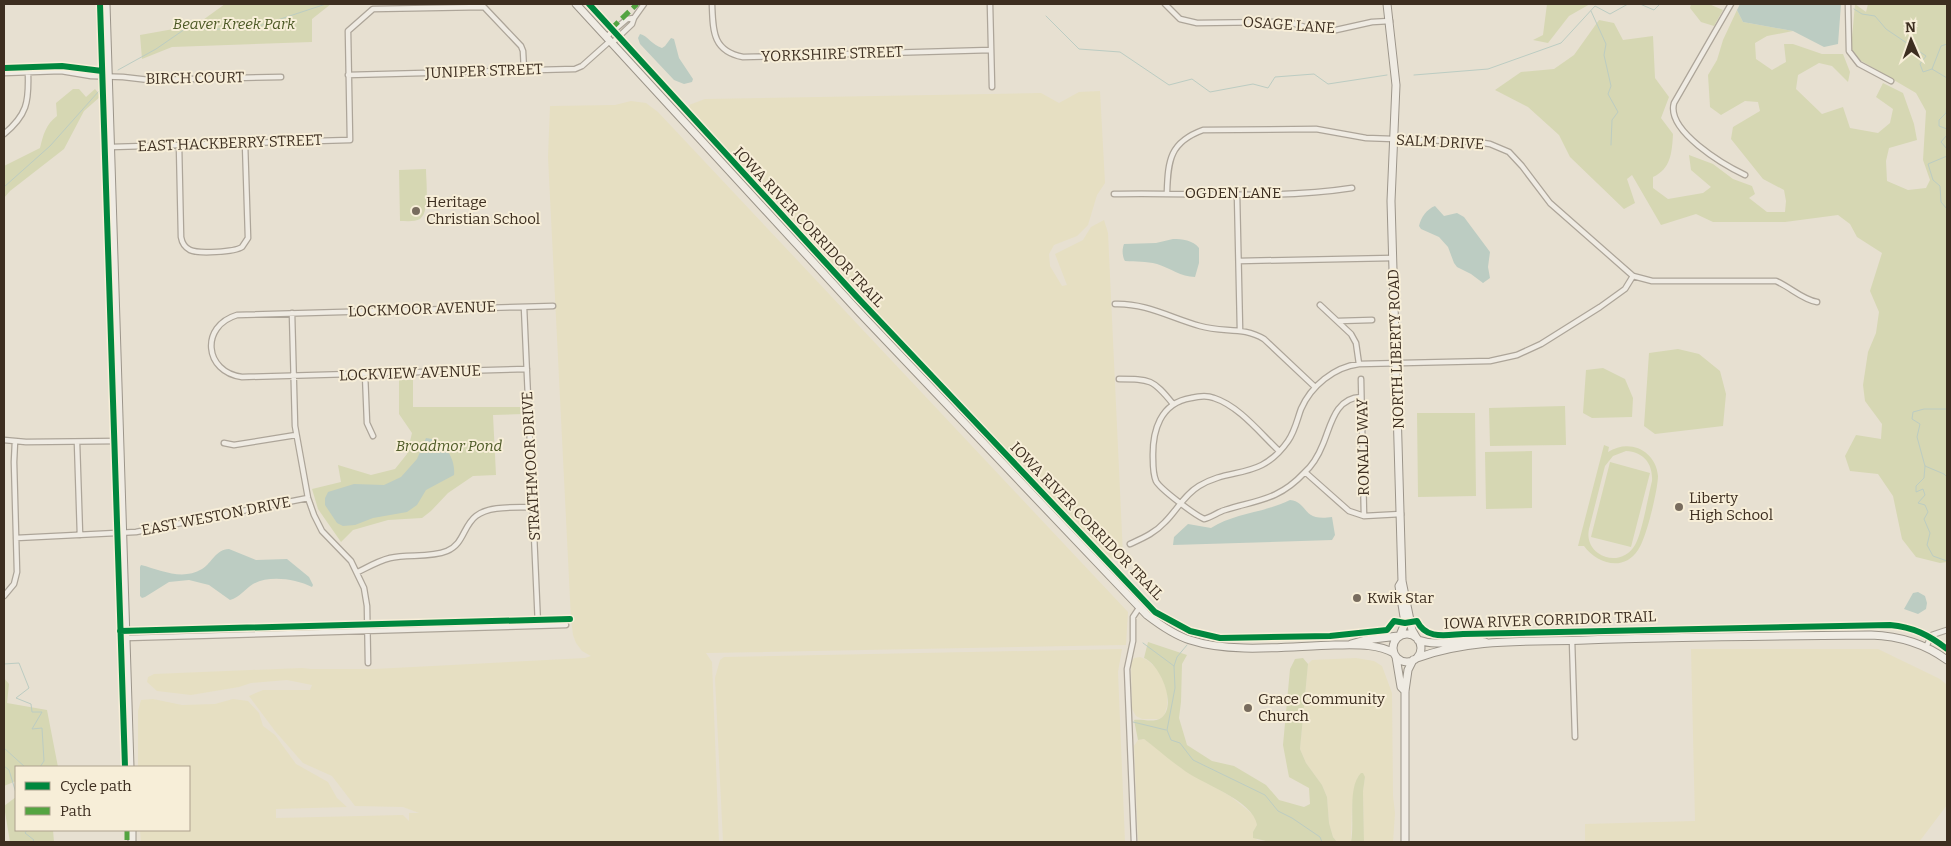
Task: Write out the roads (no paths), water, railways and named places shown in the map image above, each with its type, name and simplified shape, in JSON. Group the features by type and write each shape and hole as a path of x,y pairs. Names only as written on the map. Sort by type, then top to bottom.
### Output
{"main road":[{"path":"106,4 130,766"},
{"path":"576,4 860,313 1139,608 1170,631 1189,640 1212,646 1378,646 1404,662 1436,652 1488,642"},
{"name":"NORTH LIBERTY ROAD","path":"1387,4 1396,76 1392,201 1402,581 1412,630 1417,638"},
{"name":"NORTH LIBERTY ROAD","path":"1399,636 1405,623 1399,586 1402,581"},
{"path":"1349,645 1364,640 1408,634 1431,644 1471,640 1488,642 1871,635 1895,637 1926,647 1947,660"},
{"path":"1399,636 1393,644 1401,687 1405,691"},
{"path":"1405,842 1405,691 1408,670 1421,651 1417,638"}],"street":[{"path":"609,40 632,24 644,4"},
{"name":"YORKSHIRE STREET","path":"712,4 713,30 718,42 730,54 743,57 991,50"},
{"path":"990,4 992,87"},
{"name":"OSAGE LANE","path":"1164,4 1180,19 1197,23 1274,22 1292,23 1308,28 1336,30 1372,22 1390,21"},
{"path":"1731,4 1674,103 1673,111 1686,135 1732,169 1745,175"},
{"path":"1848,4 1848,51 1859,64 1891,81"},
{"path":"348,75 348,31 373,9 484,7 521,46 524,70"},
{"path":"609,40 627,20 634,18"},
{"name":"JUNIPER STREET","path":"348,75 579,68 609,40"},
{"name":"BIRCH COURT","path":"4,73 61,71 91,76 149,80 281,76"},
{"path":"4,134 23,115 29,96 28,73"},
{"name":"EAST HACKBERRY STREET","path":"111,147 350,140 348,75"},
{"name":"SALM DRIVE","path":"1167,192 1171,155 1182,140 1190,134 1203,130 1316,129 1366,138 1394,140 1427,139 1490,144 1509,152 1550,203 1633,276 1652,281 1776,281 1808,301 1817,302"},
{"path":"179,145 181,237 183,244 189,250 195,252 231,251 242,247 248,238 245,143"},
{"name":"OGDEN LANE","path":"1114,194 1167,192 1237,194 1330,191 1352,188"},
{"path":"1237,194 1240,330"},
{"path":"1239,261 1393,258"},
{"path":"1130,544 1156,531 1180,502 1200,485 1216,479 1248,472 1270,460 1292,434 1302,408 1315,387 1341,368 1359,364 1490,361 1517,355 1541,344 1613,298 1626,289 1633,276"},
{"path":"1115,304 1130,303 1142,306 1209,328 1249,331 1264,338 1315,387"},
{"path":"1320,305 1352,334 1356,343 1359,364"},
{"name":"LOCKMOOR AVENUE","path":"294,376 234,376 227,373 216,362 210,347 214,331 228,318 237,315 553,306"},
{"name":"STRATHMOOR DRIVE","path":"524,307 538,625"},
{"path":"292,313 296,435 308,498 322,531 346,554 358,572 366,597 368,663"},
{"path":"1338,321 1372,320"},
{"name":"LOCKVIEW AVENUE","path":"294,376 526,369"},
{"path":"365,374 367,423 373,436"},
{"path":"1119,379 1138,379 1153,383 1160,388 1173,404"},
{"name":"RONALD WAY","path":"1361,379 1364,516"},
{"path":"1279,451 1240,414 1224,402 1212,397 1187,398 1173,404 1158,420 1152,442 1153,470 1160,487 1198,516 1204,518 1268,498 1288,487 1305,472 1322,447 1336,412 1351,399 1361,398"},
{"path":"224,443 234,445 296,435"},
{"path":"4,440 15,442 78,442 120,440"},
{"path":"4,596 10,590 16,578 15,442"},
{"path":"78,442 80,535"},
{"path":"1305,472 1348,512 1364,516 1401,514"},
{"name":"EAST WESTON DRIVE","path":"16,538 142,531 308,498"},
{"path":"358,572 391,558 447,551 460,542 470,523 483,512 492,509 533,507"},
{"path":"1134,842 1127,669 1133,641 1133,617 1139,608"},
{"path":"126,638 566,625"},
{"path":"1926,647 1932,635 1947,630"},
{"path":"1572,640 1575,737"}],"waterway":[{"path":"118,70 156,49 185,29 250,29 326,4"},
{"path":"1414,75 1488,69 1561,43 1595,6 1610,14 1628,4"},
{"path":"1640,4 1654,10 1660,4"},
{"path":"1854,9 1862,14 1875,16 1886,29 1926,56 1920,64 1923,72 1932,69"},
{"path":"1591,11 1606,44 1604,55 1611,86 1608,94 1618,112 1612,120 1611,145"},
{"path":"1046,16 1079,49 1120,52 1169,85 1192,79 1210,92 1253,84 1268,88 1275,77 1314,74 1328,84 1387,75"},
{"path":"1947,44 1941,46 1932,69 1947,78"},
{"path":"4,187 50,146 99,91"},
{"path":"1947,103 1946,113 1939,120 1939,126 1947,129"},
{"path":"1947,135 1941,142 1947,149"},
{"path":"1947,156 1928,164 1933,180 1940,186 1941,202 1947,209"},
{"path":"1947,215 1947,228"},
{"path":"1947,409 1924,409 1913,412 1912,419 1920,424 1917,437 1925,466 1947,477"},
{"path":"1925,466 1924,478 1916,486 1916,492 1923,489 1925,495 1918,503 1925,505 1928,512 1924,519 1930,533 1927,545 1933,556 1947,561"},
{"path":"1143,643 1174,666"},
{"path":"1187,645 1177,657 1174,666 1175,688 1167,730 1171,740 1180,743 1193,760 1265,795 1278,811 1320,837 1322,842"},
{"path":"4,664 19,663 29,688 16,698 31,704 32,712 42,712 32,729 42,728 44,761 41,766"},
{"path":"1133,722 1166,730"},
{"path":"4,748 24,766"},
{"path":"4,766 9,770 15,790"},
{"path":"26,831 25,833 34,840 32,842"}],"place":[{"name":"Heritage Christian School","path":"416,211"},
{"name":"Liberty High School","path":"1679,507"},
{"name":"Kwik Star","path":"1357,598"},
{"name":"Grace Community Church","path":"1248,708"}],"park label":[{"name":"Beaver Kreek Park","path":"234,24"},
{"name":"Broadmor Pond","path":"449,446"}]}
